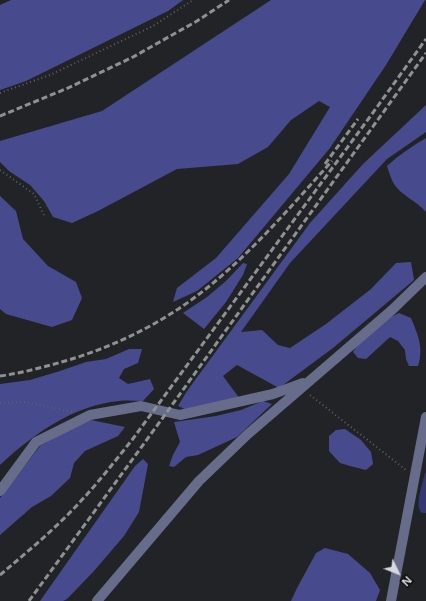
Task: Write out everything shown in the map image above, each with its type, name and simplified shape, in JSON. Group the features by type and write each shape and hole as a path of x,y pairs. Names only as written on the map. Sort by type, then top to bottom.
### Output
{"lane":[{"path":"97,601 199,481 248,434 392,310 426,276"},
{"path":"0,491 36,442 90,415 141,406 180,415 273,394 305,384"},
{"path":"391,601 426,417"}],"path":[{"path":"0,93 50,75 153,26 193,0"},
{"path":"0,170 34,194 44,215"},
{"path":"305,384 415,476"},
{"path":"0,403 25,402 90,415"}],"shaded area":[{"path":"11,0 183,0 168,11 26,81 0,90 0,5"},
{"path":"271,0 425,0 386,65 330,148 238,258 197,291 173,302 177,288 216,258 289,174 330,107 319,101 291,120 268,147 238,164 177,169 98,211 72,223 53,217 44,201 30,185 9,171 0,162 0,141 102,111"},
{"path":"426,105 426,132 387,159 290,263 241,332 262,330 278,345 290,348 326,324 371,289 396,263 411,262 414,280 333,348 279,388 237,365 223,376 240,399 185,409 178,406 187,391 310,223 363,164"},
{"path":"426,138 426,212 397,188 392,180 387,166 396,158"},
{"path":"0,196 16,211 23,239 48,266 76,282 82,298 72,320 52,327 6,314 0,309"},
{"path":"243,263 247,264 243,275 226,302 204,329 183,313 207,297 226,281"},
{"path":"399,313 411,318 416,330 420,347 420,359 418,366 409,366 406,359 405,350 398,341 390,337 366,359 358,358 353,352 359,343 391,317"},
{"path":"129,349 142,349 138,363 124,369 119,378 128,384 150,379 154,389 143,401 122,401 102,404 86,408 70,415 55,423 26,443 0,465 0,384 30,380 86,362 106,359"},
{"path":"263,401 272,404 237,437 198,455 186,457 174,467 169,466 180,442 174,422 216,416 241,410"},
{"path":"91,420 125,427 118,436 85,451 74,463 70,478 51,496 32,507 0,535 0,498 40,446"},
{"path":"345,429 361,440 371,452 373,464 366,470 340,463 329,451 329,436 336,430"},
{"path":"143,459 148,464 139,512 124,536 94,571 67,599 63,601 40,601 135,466"},
{"path":"426,472 426,513 422,513 419,508 419,500"},
{"path":"325,548 348,554 370,573 380,590 376,601 291,601 316,553"}],"railway":[{"path":"0,116 68,88 133,57 197,21 229,0"},
{"path":"0,575 70,513 100,480 132,440 426,39"},
{"path":"29,601 426,53"},
{"path":"325,164 358,119"},
{"path":"0,376 41,368 93,352 134,335 172,313 195,297 237,262 277,222 332,161"}]}
